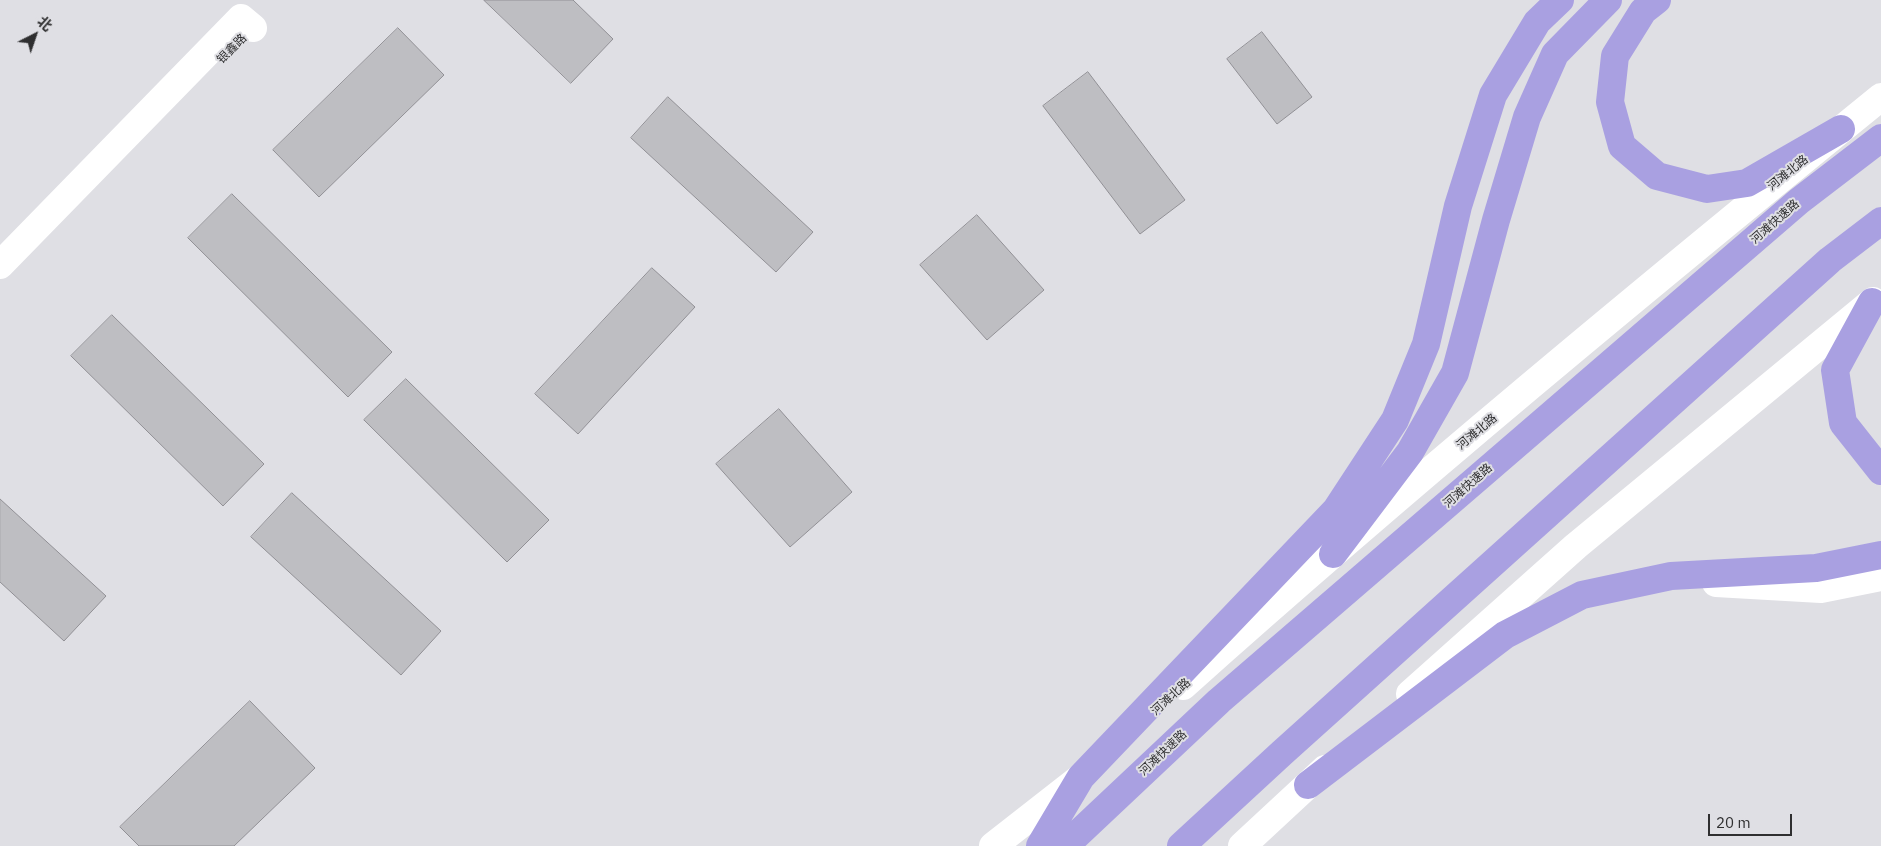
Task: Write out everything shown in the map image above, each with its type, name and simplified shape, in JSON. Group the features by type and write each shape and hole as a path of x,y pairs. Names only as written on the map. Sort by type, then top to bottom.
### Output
{"highway":[{"path":"1040,846 1081,777 1336,510 1395,420 1426,344 1458,206 1493,95 1537,22 1560,0"},
{"path":"1333,554 1410,452 1455,373 1496,220 1527,117 1555,54 1608,0"},
{"path":"1650,6 1615,56 1610,102 1622,146 1657,176 1707,190 1747,182 1841,129"},
{"name":"河滩快速路","path":"1065,846 1218,701 1799,202 1881,138"},
{"path":"1181,846 1282,752 1823,267 1881,221"},
{"path":"1877,298 1835,370 1843,423 1881,471"},
{"path":"1308,785 1505,635 1582,595 1671,576 1816,568 1881,555"}],"street":[{"path":"234,0 253,28"},
{"name":"银鑫路","path":"0,265 241,18 253,28 57,222 0,282"},
{"name":"河滩北路","path":"993,846 1081,777 1333,554 1705,241 1881,97"},
{"path":"1242,846 1576,546 1877,298"},
{"path":"1657,579 1821,590 1881,577"}],"building":[{"path":"484,0 573,0 613,39 571,83"},
{"path":"398,28 444,75 319,197 273,150"},
{"path":"1262,32 1312,97 1277,124 1227,59"},
{"path":"1088,72 1185,200 1140,234 1043,106"},
{"path":"668,97 813,232 776,272 631,138"},
{"path":"232,194 392,352 348,397 188,238"},
{"path":"977,215 1044,290 987,340 920,265"},
{"path":"652,268 695,307 578,434 535,394"},
{"path":"112,315 264,464 223,506 71,356"},
{"path":"406,379 549,520 507,562 364,420"},
{"path":"779,409 852,492 790,547 716,464"},
{"path":"292,493 441,631 401,675 251,537"},
{"path":"0,499 106,596 64,641 0,582"},
{"path":"250,701 315,768 234,846 139,846 120,827"}]}
